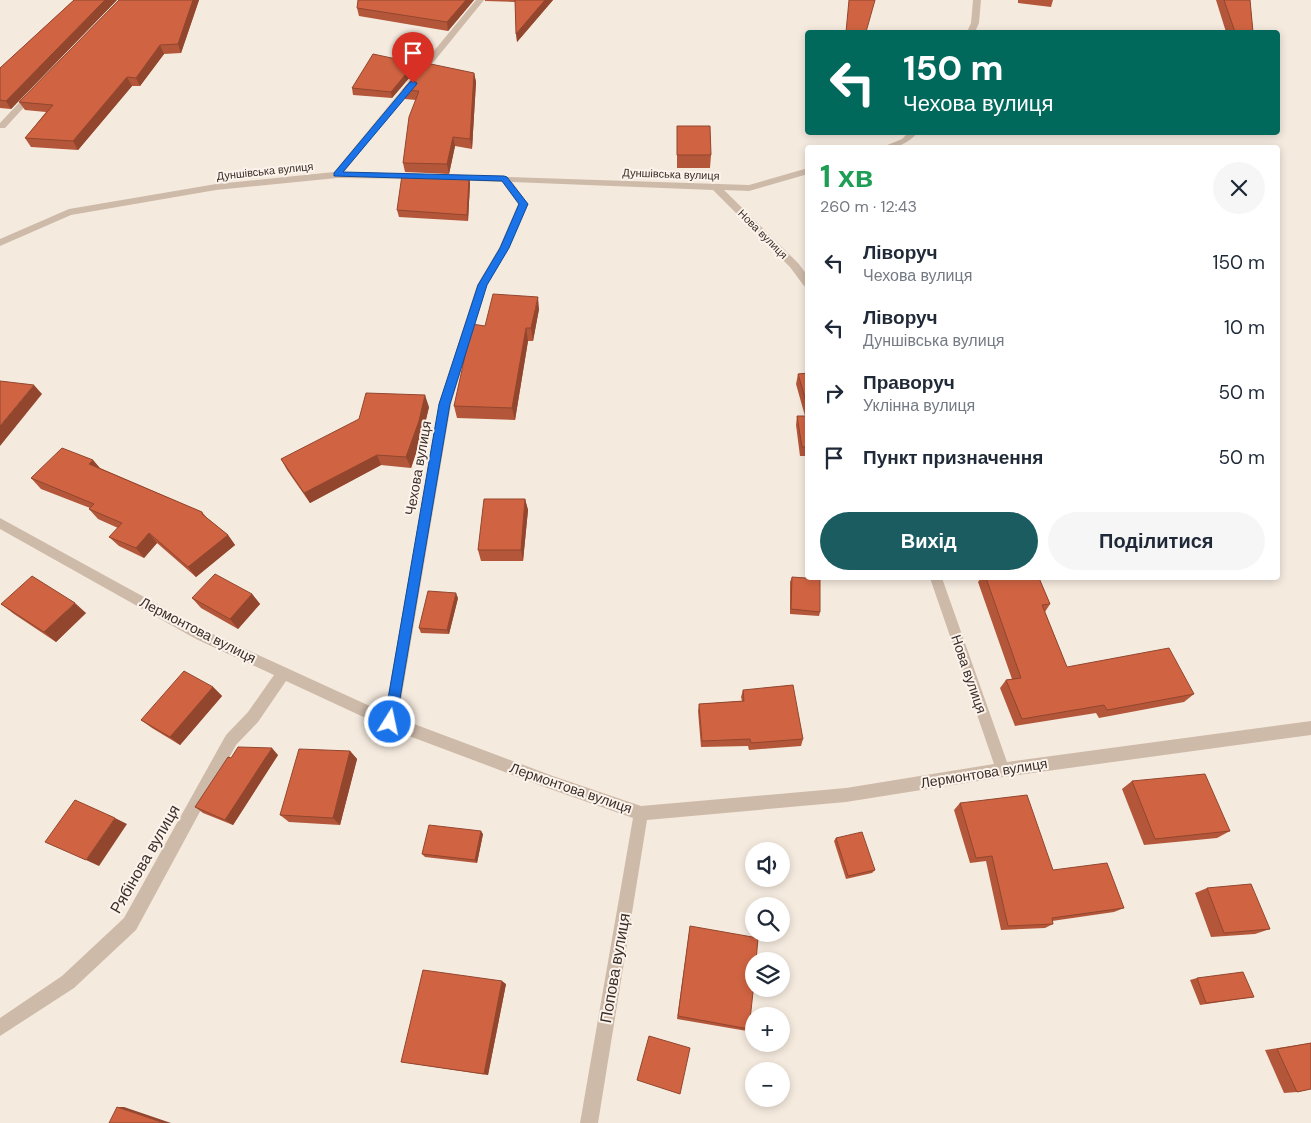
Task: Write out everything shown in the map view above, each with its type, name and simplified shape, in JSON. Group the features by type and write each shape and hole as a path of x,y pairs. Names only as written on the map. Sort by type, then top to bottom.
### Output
{"street":[{"path":"337,174 480,0"},
{"path":"972,30 975,23 977,0"},
{"path":"2,126 43,84"},
{"path":"893,145 905,141 911,135"},
{"name":"Дуншівська вулиця","path":"445,177 749,188 805,172"},
{"name":"Дуншівська вулиця","path":"0,243 69,212 216,186 337,174 426,177"},
{"name":"Чехова вулиця","path":"390,722 444,404 482,285 504,248 524,204 504,179"},
{"name":"Нова вулиця","path":"716,187 794,265 805,280"},
{"name":"Лермонтова вулиця","path":"0,523 201,635 390,722 553,783 641,813 846,795 1003,770 1311,728"},
{"name":"Нова вулиця","path":"937,580 1003,770"},
{"name":"Рябінова вулиця","path":"0,1028 68,982 130,924 231,740 253,717 284,673"},
{"name":"Попова вулиця","path":"589,1123 641,813"}],"building":[{"path":"74,0 105,0 6,101 0,100 0,68"},
{"path":"119,0 193,0 178,44 160,45 136,78 127,77 73,141 25,138 53,105 19,102"},
{"path":"358,0 466,0 447,22 357,8"},
{"path":"515,0 545,0 516,34"},
{"path":"849,0 875,0 867,30 846,30"},
{"path":"1224,0 1250,0 1253,30 1234,30"},
{"path":"373,54 415,63 391,92 352,88"},
{"path":"426,63 474,73 470,139 453,137 447,164 403,163 409,117 419,91 403,90"},
{"path":"677,126 710,126 711,155 677,155"},
{"path":"402,175 469,177 467,215 397,210"},
{"path":"493,294 538,297 531,328 526,328 512,408 454,406 472,324 485,326"},
{"path":"805,373 805,398 798,374"},
{"path":"0,381 34,385 0,426"},
{"path":"366,393 425,395 419,421 406,457 377,455 304,493 281,459 359,419"},
{"path":"797,416 805,416 805,447 802,447"},
{"path":"62,448 93,460 89,464 202,512 228,535 188,567 149,533 136,548 109,537 122,523 89,509 94,504 31,478"},
{"path":"484,499 525,499 521,550 478,550"},
{"path":"215,574 252,594 230,619 192,598"},
{"path":"32,576 75,603 44,632 1,604"},
{"path":"792,577 805,578 805,580 820,580 820,612 791,609"},
{"path":"987,580 1040,580 1050,604 1042,605 1067,667 1169,648 1194,694 1107,710 1104,705 1022,719 1006,680 1021,678"},
{"path":"428,591 456,593 447,630 419,628"},
{"path":"184,671 213,687 170,737 141,720"},
{"path":"793,685 803,739 751,743 750,739 702,741 699,704 744,701 743,690"},
{"path":"238,747 272,748 225,820 195,807 228,757 231,758"},
{"path":"299,749 350,751 333,818 280,815"},
{"path":"1205,774 1230,831 1155,839 1132,781"},
{"path":"1027,795 1053,870 1107,863 1124,908 1052,918 1053,924 1008,926 992,856 976,858 960,803"},
{"path":"75,800 115,818 86,860 45,842"},
{"path":"429,825 481,831 475,860 422,854"},
{"path":"862,832 875,870 848,876 836,838"},
{"path":"1251,884 1270,929 1224,933 1207,888"},
{"path":"690,926 745,936 745,942 758,942 757,952 745,952 745,997 752,997 751,1007 745,1007 745,1028 678,1016"},
{"path":"423,970 502,981 484,1074 401,1062"},
{"path":"1243,972 1254,997 1206,1003 1197,978"},
{"path":"649,1036 690,1048 680,1094 637,1080"},
{"path":"1311,1043 1311,1089 1297,1092 1277,1049"},
{"path":"117,1107 164,1123 109,1123"}],"route":[{"path":"390,722 444,404 482,285 504,248 524,204 504,179 337,174 413,83"}]}
